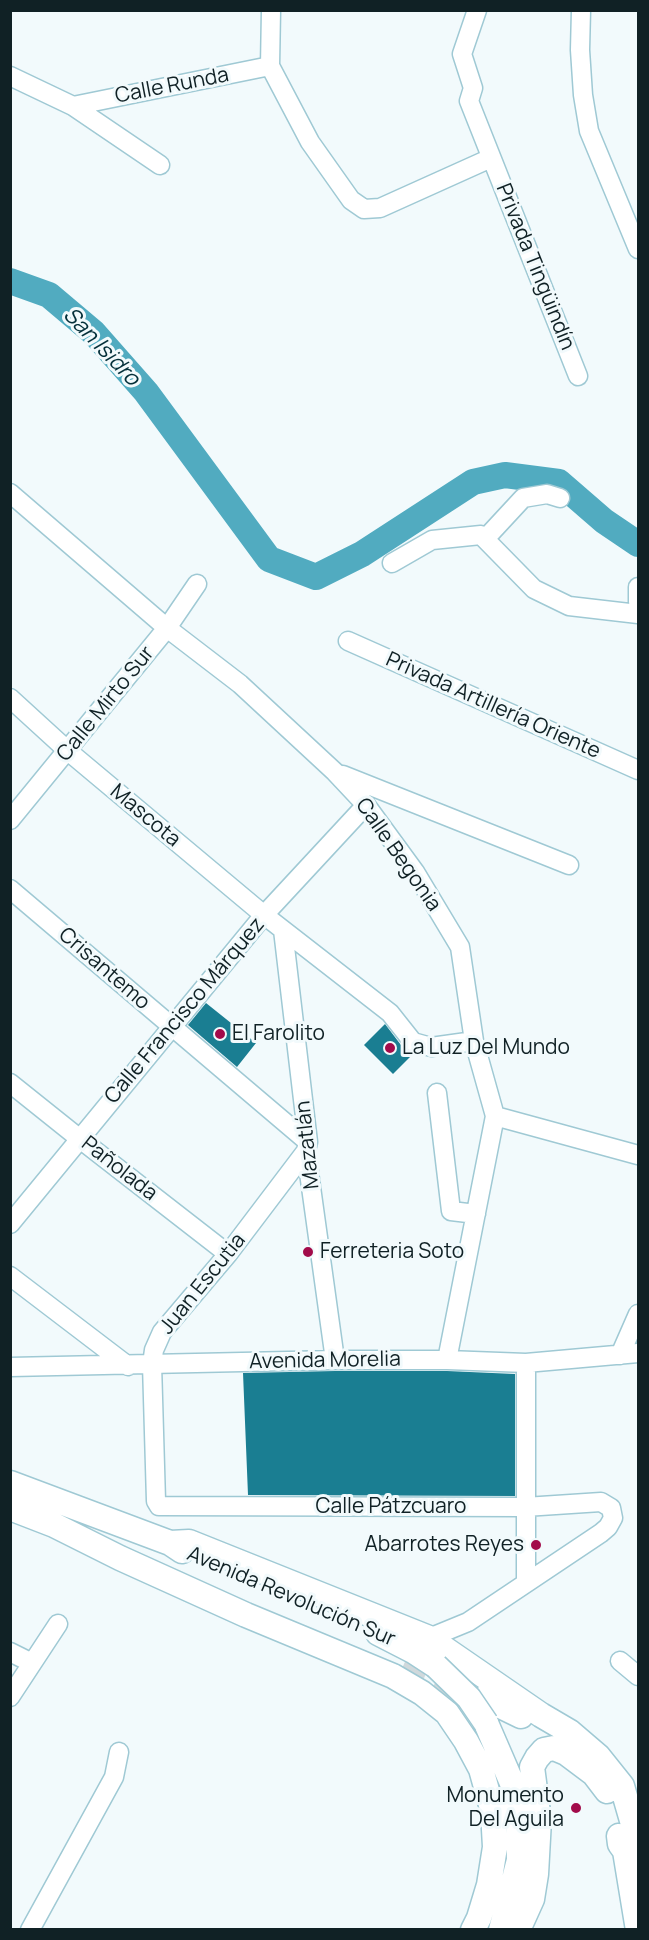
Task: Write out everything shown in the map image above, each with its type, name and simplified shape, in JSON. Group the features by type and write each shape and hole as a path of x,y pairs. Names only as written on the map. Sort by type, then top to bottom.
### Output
{"main road":[{"name":"Avenida Revolución Sur","path":"10,1483 170,1543 191,1557 223,1572 328,1611 389,1638 435,1666 469,1698 486,1723 512,1783 519,1825 519,1860 501,1929"},
{"name":"Avenida Revolución Sur","path":"10,1508 54,1525 120,1558 225,1605 393,1676 422,1693 447,1713 481,1769 493,1812 495,1847 489,1885 479,1918 473,1929"},
{"path":"54,1525 65,1525 90,1533 404,1664"},
{"path":"170,1543 189,1542 429,1638 541,1715 570,1732 598,1756 622,1786 635,1830 632,1852 638,1929"},
{"path":"484,1698 534,1721 578,1747 600,1768 616,1792 627,1827 628,1844 632,1852"},
{"path":"518,1929 532,1899 536,1874 539,1820 532,1767 544,1750 554,1748 566,1753 586,1768 605,1787 617,1819 620,1844 632,1852"}],"street":[{"path":"271,10 270,66 310,142 351,200 364,208 380,208 491,158"},
{"name":"Privada Tingüindín","path":"477,10 462,54 473,88 469,101 578,376"},
{"path":"581,10 580,50 583,95 589,130 639,249"},
{"name":"Calle Runda","path":"73,106 270,66"},
{"path":"10,76 73,106 160,165"},
{"name":"Calle Begonia","path":"10,493 167,628 240,684 335,772 366,805 415,872 460,947 474,1041 495,1116 447,1360"},
{"path":"485,539 524,498 547,494 560,498"},
{"path":"392,563 432,540 480,535 534,589 569,606 638,600"},
{"name":"Calle Mirto Sur","path":"10,820 167,628 196,584"},
{"name":"Privada Artillería Oriente","path":"348,641 639,770"},
{"name":"Mascota","path":"10,698 68,751 264,915 390,1013 412,1042 431,1047 474,1041"},
{"path":"335,772 569,865"},
{"name":"Calle Francisco Márquez","path":"10,1224 264,915 366,805"},
{"name":"Crisantemo","path":"10,889 307,1147"},
{"name":"Mazatlán","path":"283,930 307,1147 335,1360"},
{"name":"Pañolada","path":"10,1083 228,1254"},
{"path":"437,1092 451,1211 476,1214"},
{"path":"495,1116 639,1155"},
{"name":"Juan Escutia","path":"159,1506 156,1501 152,1364 154,1350 162,1332 228,1254 307,1147"},
{"path":"10,1276 128,1366"},
{"path":"620,1355 639,1314"},
{"name":"Avenida Morelia","path":"10,1367 335,1360 526,1363 639,1353"},
{"path":"429,1638 468,1623 526,1582 526,1363"},
{"name":"Calle Pátzcuaro","path":"159,1506 525,1507 601,1502 610,1508 612,1518 608,1527 526,1582"},
{"path":"10,1697 58,1624"},
{"path":"10,1652 32,1663"},
{"path":"620,1661 639,1676"},
{"path":"30,1929 114,1777 119,1752"}],"building":[{"name":"El Farolito","path":"206,1003 256,1043 237,1067 188,1025"},
{"name":"La Luz Del Mundo","path":"385,1024 404,1049 413,1054 393,1074 364,1045"},
{"path":"447,1371 515,1374 515,1496 248,1495 243,1373"}],"waterway":[{"name":"San Isidro","path":"10,281 49,295 94,333 146,392 269,559 316,577 362,554 473,482 505,475 559,482 604,521 638,544"}],"tunnel":[{"path":"404,1664 456,1687"}],"place":[{"name":"El Farolito","path":"220,1034"},
{"name":"La Luz Del Mundo","path":"390,1048"},
{"name":"Ferreteria Soto","path":"308,1252"},
{"name":"Abarrotes Reyes","path":"536,1545"},
{"name":"Monumento Del Aguila","path":"576,1808"}]}
